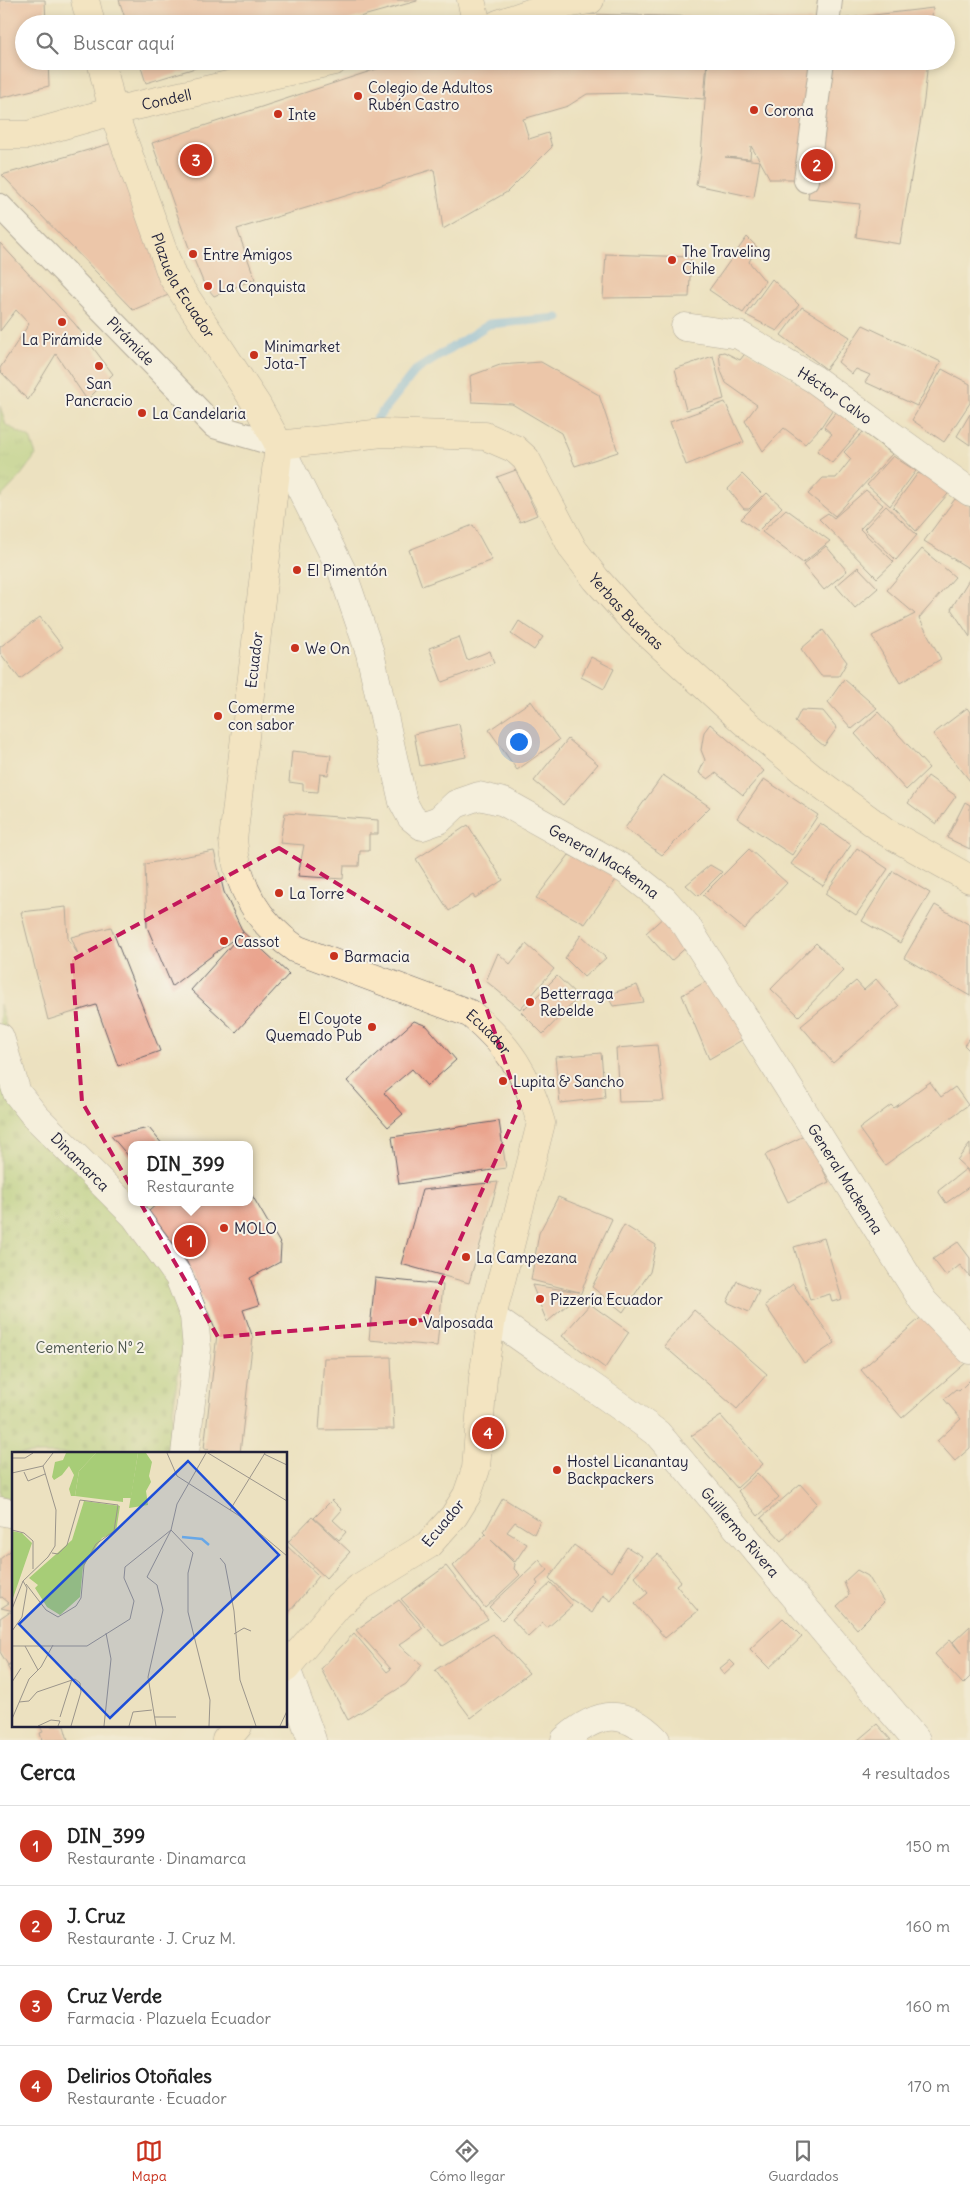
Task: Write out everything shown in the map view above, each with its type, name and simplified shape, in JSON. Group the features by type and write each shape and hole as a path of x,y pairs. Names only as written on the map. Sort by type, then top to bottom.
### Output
{"main road":[{"path":"85,0 89,15"},
{"path":"471,0 475,15"},
{"path":"524,15 547,7 590,0"},
{"name":"Plazuela Ecuador","path":"102,70 113,111 172,276 257,405 279,445"},
{"name":"Condell","path":"0,135 28,135 113,111 294,70"},
{"name":"Yerbas Buenas","path":"279,445 382,433 485,436 515,448 526,459 573,549 596,579 630,617 743,721 810,777 886,832 970,879"},
{"name":"Ecuador","path":"279,445 233,840 234,860 248,899 257,914 282,939 296,949 471,1014 498,1038 524,1075 535,1100 541,1123 492,1317 483,1378 476,1469 467,1495 454,1516 428,1545 360,1587 338,1606 288,1666"},
{"path":"226,1740 236,1728"}],"street":[{"path":"828,15 830,0"},
{"path":"806,180 821,70"},
{"name":"Pirámide","path":"0,206 214,426 279,445"},
{"name":"Héctor Calvo","path":"685,327 739,335 814,379 970,492"},
{"name":"General Mackenna","path":"279,445 345,580 370,652 403,802 411,817 422,826 439,820 456,804 479,796 504,802 626,870 664,900 691,932 923,1301 970,1350"},
{"name":"Dinamarca","path":"0,1036 17,1092 35,1116 135,1216 180,1277 194,1316 197,1349 185,1452"},
{"name":"Guillermo Rivera","path":"492,1317 658,1434 916,1740"},
{"path":"288,1674 312,1740"},
{"path":"565,1740 582,1725 608,1717 632,1720 656,1740"}],"highlighted area":[{"path":"279,848 472,966 520,1106 424,1320 218,1337 82,1102 72,960"}],"green space":[{"path":"0,406 6,425 30,438 36,455 18,479 0,498"},
{"name":"Cementerio N° 2","path":"0,1004 27,1104 171,1282 182,1312 182,1345 167,1452 12,1452 12,1499 0,1496"}],"building":[{"path":"0,0 45,0 46,15 15,15 15,70 48,70 49,86 0,98"},
{"path":"119,0 417,0 366,15 124,15"},
{"path":"933,8 932,15 874,15"},
{"path":"586,14 628,15 580,15"},
{"path":"142,70 189,70 146,83"},
{"path":"374,70 706,70 704,99 634,93 587,94 568,106 523,119 529,139 548,133 552,147 507,192 443,229 434,169 237,229 255,279 214,296 204,284 188,245 152,143"},
{"path":"707,70 815,70 799,179 770,179 760,161 754,197 696,185 701,155","holes":["751,146 760,161 725,157 750,159"]},
{"path":"825,70 927,70 924,100 900,244 856,237 860,204 808,199"},
{"path":"116,142 173,293 133,310 2,175"},
{"path":"747,237 757,247 749,262 765,281 743,313 709,290"},
{"path":"0,243 75,324 113,374 87,400 56,354 28,400 0,371 0,368 29,324 16,310 0,331"},
{"path":"606,254 691,257 689,297 603,298"},
{"path":"772,279 799,305 777,331 746,315"},
{"path":"802,307 850,337 826,369 781,335"},
{"path":"863,325 941,362 917,406 865,382 870,375 856,369 852,374 838,362"},
{"path":"748,350 834,407 821,427 805,444 784,428 763,451 745,421 757,405 726,383 721,371 719,353 724,352 740,360"},
{"path":"713,356 724,399 686,410 675,369"},
{"path":"541,362 599,395 618,452 575,466 561,433 512,404 472,402 470,376 500,365"},
{"path":"942,369 970,384 970,403 944,442 912,420"},
{"path":"725,402 744,442 686,465 670,422"},
{"path":"837,411 860,430 832,463 817,451 832,434 824,427"},
{"path":"970,414 970,445 957,436"},
{"path":"863,432 892,454 835,516 808,494 823,478 836,478 851,459 844,452"},
{"path":"893,456 916,471 890,506 867,485"},
{"path":"516,470 537,515 520,522 497,477"},
{"path":"918,473 954,487 916,531 893,507"},
{"path":"742,474 763,495 749,509 744,509 728,489"},
{"path":"866,490 883,505 860,529 894,562 877,578 819,519 828,513 834,518"},
{"path":"767,493 782,507 758,531 741,519"},
{"path":"955,499 970,506 970,569 924,541"},
{"path":"886,506 917,535 896,560 864,529"},
{"path":"786,509 830,541 803,563 762,532"},
{"path":"473,525 492,560 422,586 409,550"},
{"path":"826,546 847,571 824,590 803,565"},
{"path":"922,549 955,577 919,618 941,659 900,683 872,636 915,614 887,590"},
{"path":"858,567 878,588 855,608 836,586"},
{"path":"970,578 970,637 951,609"},
{"path":"40,617 63,647 20,679 0,653 0,647"},
{"path":"519,621 543,637 534,650 511,634"},
{"path":"823,630 847,662 839,676 821,676 801,649"},
{"path":"459,637 467,660 490,651 494,663 442,682 429,648"},
{"path":"591,657 614,669 604,689 581,677"},
{"path":"844,679 877,708 852,729 828,702"},
{"path":"531,701 559,740 517,770 489,730"},
{"path":"967,708 970,712 970,781 933,734"},
{"path":"801,710 823,711 837,728 824,746 795,722"},
{"path":"878,712 929,768 906,790 855,734"},
{"path":"459,724 466,757 420,766 414,734"},
{"path":"710,724 764,771 743,795 716,773 708,779 699,773 705,760 701,750 704,732"},
{"path":"568,739 598,764 563,805 534,781"},
{"path":"292,751 331,755 328,775 320,774 318,792 303,791 303,784 289,782"},
{"path":"663,775 710,807 662,855 625,828"},
{"path":"928,776 956,796 936,824 908,803"},
{"path":"764,779 818,815 792,855 737,818"},
{"path":"965,802 970,805 970,849 947,838"},
{"path":"285,813 378,820 378,834 369,834 369,851 360,851 359,866 344,866 343,879 298,876 304,845 280,843"},
{"path":"820,823 851,845 823,886 791,864"},
{"path":"468,825 503,880 475,898 473,895 449,911 416,859"},
{"path":"857,848 888,869 856,915 825,894"},
{"path":"749,849 787,883 744,929 703,895"},
{"path":"214,851 224,892 243,932 172,986 147,927 145,864"},
{"path":"569,855 618,877 585,924 536,898"},
{"path":"710,865 722,872 698,896 686,885"},
{"path":"893,871 930,893 900,943 862,921"},
{"path":"935,905 970,925 970,996 904,958"},
{"path":"66,907 68,939 78,954 71,937 111,927 160,1051 118,1066 96,1005 48,1020 21,912"},
{"path":"666,915 691,943 671,961 646,933"},
{"path":"243,932 289,974 236,1032 191,990"},
{"path":"581,935 606,958 584,977 565,958"},
{"path":"816,943 844,970 799,1016 771,989"},
{"path":"526,944 554,969 520,1009 486,981 498,953 510,964"},
{"path":"557,976 579,997 543,1034 521,1012"},
{"path":"714,977 749,1036 709,1059 682,995"},
{"path":"876,979 899,1006 833,1063 801,1026 856,981 864,990"},
{"path":"637,985 644,1002 613,1006 607,995"},
{"path":"414,1021 427,1026 456,1060 427,1086 412,1069 384,1093 403,1114 388,1127 347,1081"},
{"path":"970,1038 970,1051 964,1045"},
{"path":"657,1045 664,1101 619,1102 616,1048"},
{"path":"601,1053 605,1098 560,1103 555,1057"},
{"path":"930,1082 941,1097 955,1087 968,1105 885,1165 859,1129 891,1105 894,1108"},
{"path":"499,1121 506,1168 399,1184 392,1137"},
{"path":"149,1128 160,1141 128,1141 128,1156 111,1136"},
{"path":"806,1135 829,1182 788,1202 765,1155"},
{"path":"970,1144 970,1172 957,1160"},
{"path":"966,1169 970,1175 970,1186 946,1203 938,1191"},
{"path":"498,1182 469,1283 401,1264 422,1190"},
{"path":"253,1197 281,1245 280,1262 250,1278 259,1305 243,1310 253,1338 240,1452 204,1449 217,1334 187,1262 149,1211 155,1206 253,1206"},
{"path":"558,1197 612,1219 595,1255 581,1293 547,1322 532,1285 579,1292 531,1280 539,1233"},
{"path":"624,1225 656,1245 650,1272 623,1312 592,1287"},
{"path":"824,1238 842,1299 832,1302 830,1294 810,1300 794,1247"},
{"path":"958,1242 970,1258 970,1277 960,1265 946,1276 933,1259"},
{"path":"375,1278 443,1285 437,1346 369,1340"},
{"path":"737,1281 759,1291 749,1312 727,1302"},
{"path":"793,1284 835,1343 804,1363 765,1305"},
{"path":"590,1304 629,1332 605,1368 562,1336"},
{"path":"694,1310 767,1374 737,1409 664,1346"},
{"path":"926,1313 968,1361 902,1418 861,1370"},
{"path":"391,1357 394,1429 319,1430 324,1358"},
{"path":"970,1380 970,1448 955,1461 937,1441 961,1419 944,1399 956,1389 959,1391"},
{"path":"721,1416 763,1464 737,1488 691,1436"},
{"path":"757,1473 779,1497 758,1516 738,1491"},
{"path":"800,1484 817,1503 782,1541 761,1518"},
{"path":"503,1498 540,1521 534,1534 515,1522 507,1532 527,1544 515,1562 491,1540 515,1564 514,1569 520,1575 485,1608 453,1566 486,1534 484,1532"},
{"path":"332,1500 342,1510 333,1520 346,1532 339,1540 314,1518"},
{"path":"312,1517 350,1552 326,1578 288,1542"},
{"path":"574,1545 611,1572 627,1547 642,1556 611,1601 603,1595 592,1613 571,1599 549,1578"},
{"path":"288,1547 319,1576 288,1614"},
{"path":"12,1550 12,1611 1,1608 9,1603 2,1597 0,1598 0,1559"},
{"path":"658,1554 681,1581 676,1585 698,1611 665,1638 635,1604 648,1593 634,1576"},
{"path":"539,1560 548,1570 536,1581 538,1584 502,1620 489,1607"},
{"path":"446,1566 488,1619 443,1646 401,1599"},
{"path":"857,1570 868,1576 884,1602 857,1629 837,1606 849,1595 844,1582"},
{"path":"551,1583 572,1606 547,1628 543,1623 528,1637 512,1619"},
{"path":"399,1600 423,1628 399,1645 422,1665 406,1684 348,1720 321,1669 354,1633 387,1672 391,1669 356,1630"},
{"path":"9,1612 12,1613 12,1662 8,1665 0,1652 0,1618"},
{"path":"783,1618 802,1637 769,1668 750,1649"},
{"path":"970,1626 970,1677 963,1684 935,1654 950,1640 961,1653 953,1642"},
{"path":"493,1634 529,1673 471,1718 435,1670"},
{"path":"730,1660 735,1665 724,1675 719,1669"},
{"path":"12,1664 12,1675 7,1666"},
{"path":"877,1724 891,1740 858,1740"},
{"path":"41,1728 65,1728 68,1740 42,1740 40,1733 43,1732"}],"waterway":[{"path":"376,420 415,371 489,324 558,318"}],"place":[{"name":"Colegio de Adultos Rubén Castro","path":"358,96"},
{"name":"Corona","path":"754,110"},
{"name":"Inte","path":"278,114"},
{"name":"Cruz Verde","path":"196,160"},
{"name":"J. Cruz","path":"817,165"},
{"name":"Entre Amigos","path":"193,254"},
{"name":"The Traveling Chile","path":"672,260"},
{"name":"La Conquista","path":"208,286"},
{"name":"La Pirámide","path":"62,322"},
{"name":"Minimarket Jota-T","path":"254,355"},
{"name":"San Pancracio","path":"99,366"},
{"name":"La Candelaria","path":"142,413"},
{"name":"El Pimentón","path":"297,570"},
{"name":"We On","path":"295,648"},
{"name":"Comerme con sabor","path":"218,716"},
{"name":"La Torre","path":"279,893"},
{"name":"Cassot","path":"224,941"},
{"name":"Barmacia","path":"334,956"},
{"name":"Betterraga Rebelde","path":"530,1002"},
{"name":"El Coyote Quemado Pub","path":"372,1027"},
{"name":"Lupita & Sancho","path":"503,1081"},
{"name":"MOLO","path":"224,1228"},
{"name":"DIN_399","path":"190,1241"},
{"name":"La Campezana","path":"466,1257"},
{"name":"Pizzería Ecuador","path":"540,1299"},
{"name":"Valposada","path":"413,1322"},
{"name":"Delirios Otoñales","path":"488,1433"},
{"name":"Hostel Licanantay Backpackers","path":"557,1470"}]}
